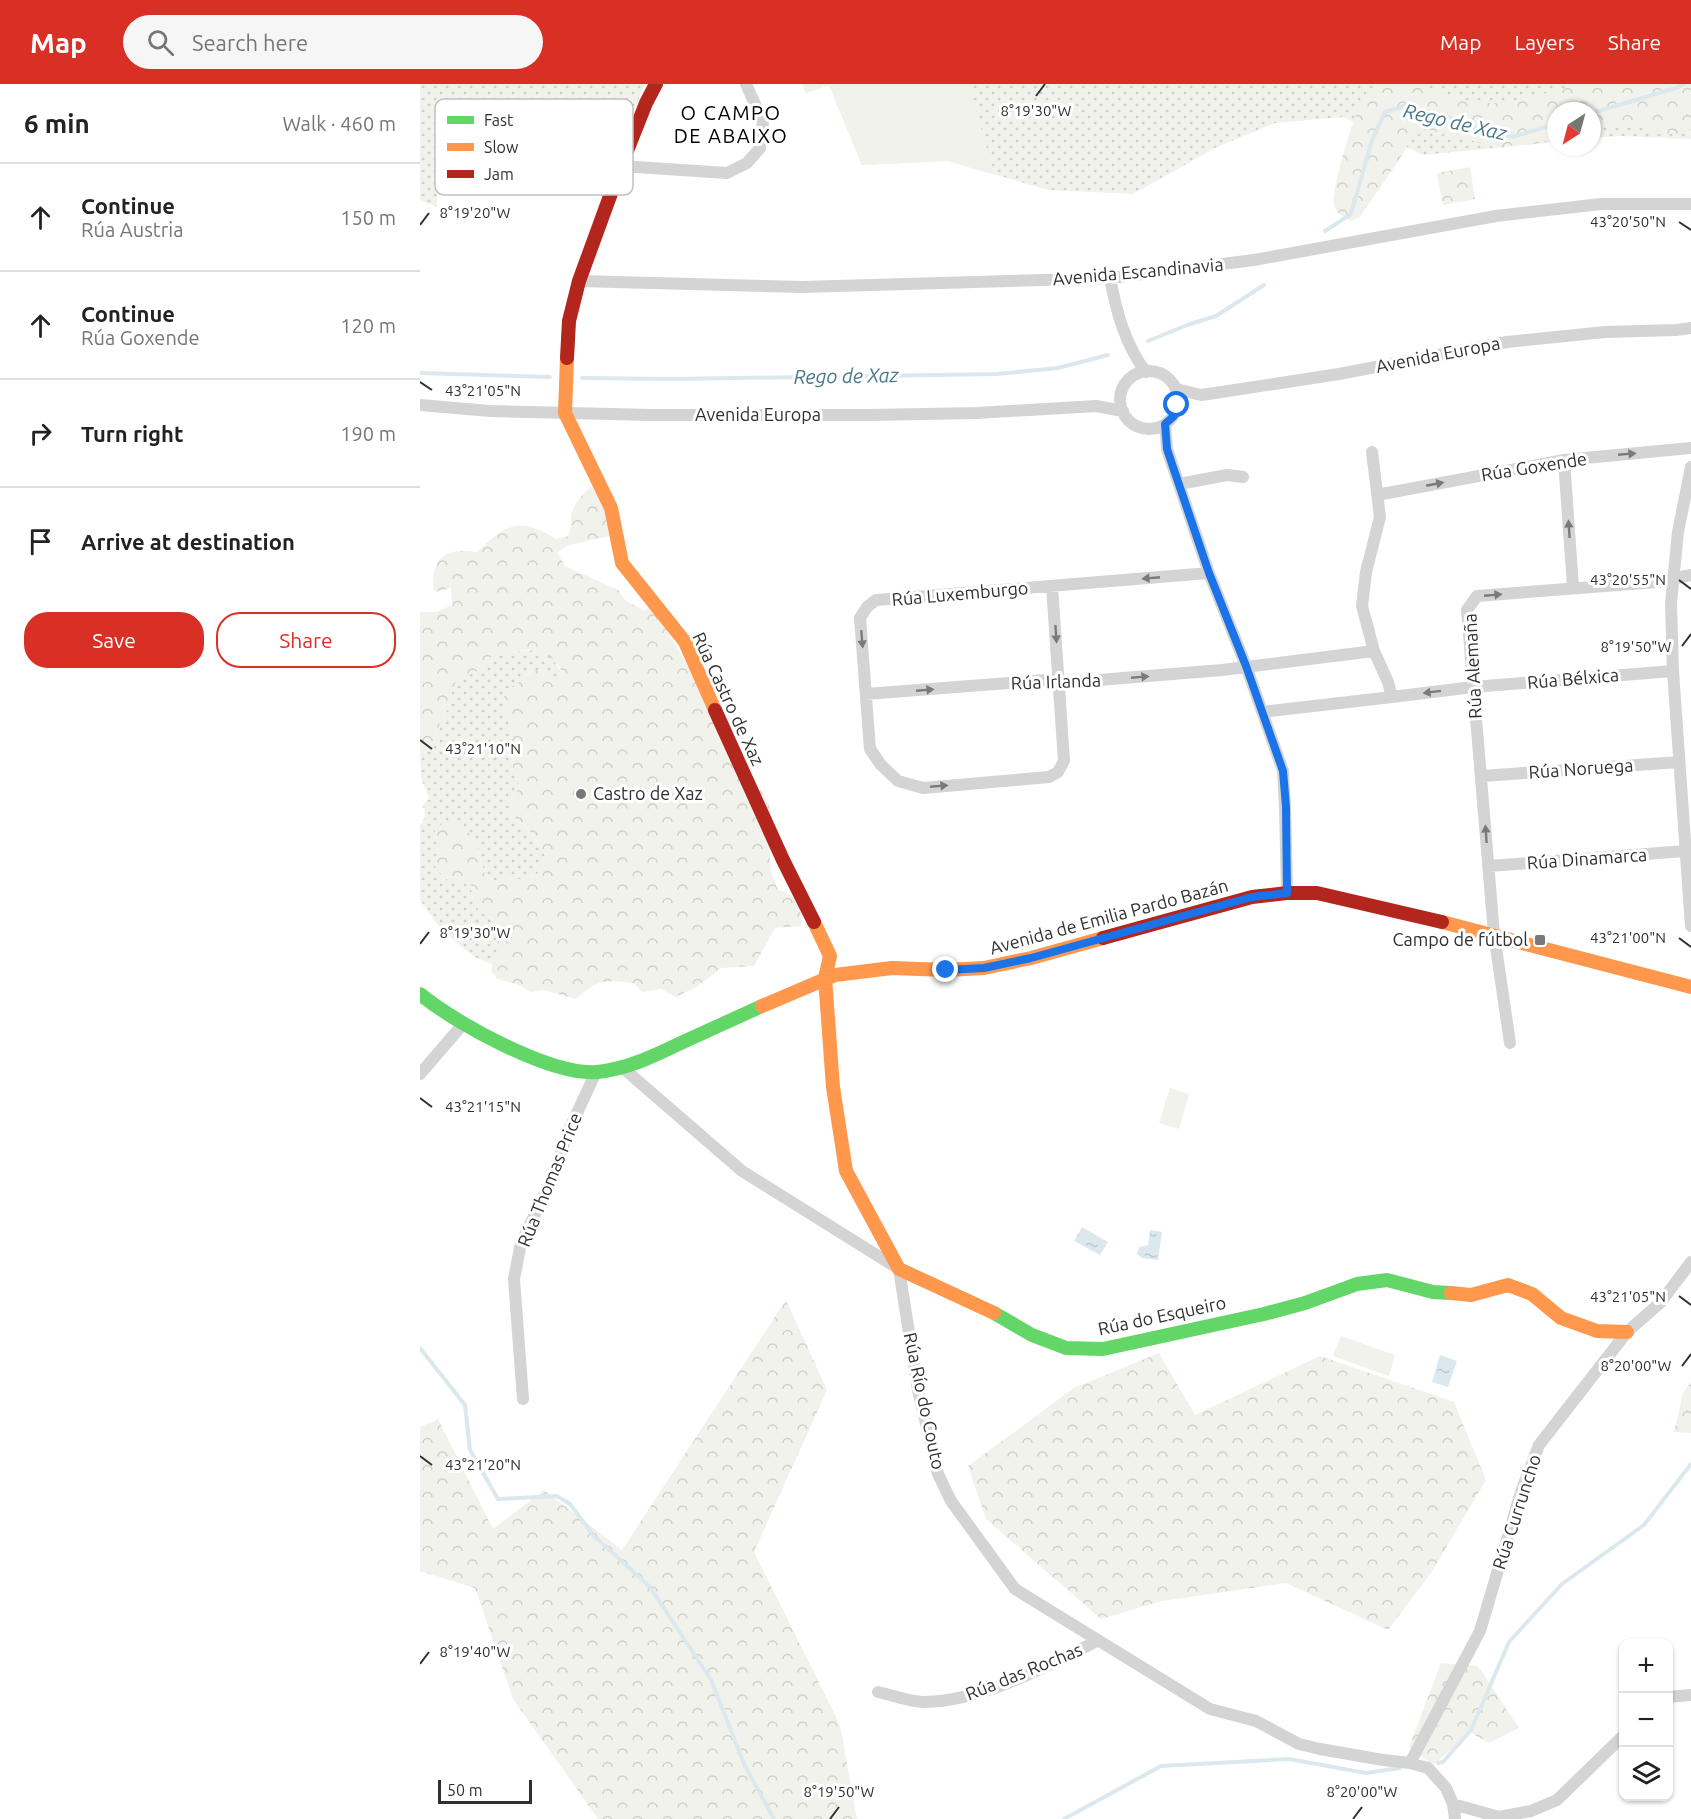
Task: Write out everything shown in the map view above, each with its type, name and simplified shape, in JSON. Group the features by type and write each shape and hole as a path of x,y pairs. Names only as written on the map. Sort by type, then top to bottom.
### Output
{"street":[{"name":"Rúa Castro de Xaz","path":"633,136 656,84"},
{"path":"633,167 727,173 747,163 760,148 763,122 746,84"},
{"name":"Rúa Castro de Xaz","path":"610,195 579,281 569,321 565,412 611,508 622,563 685,642 783,860 830,956 825,978"},
{"name":"Avenida Escandinavia","path":"579,281 802,287 1110,278 1254,260 1496,216 1601,204 1691,204"},
{"path":"1110,278 1114,299 1133,355 1146,372"},
{"name":"Avenida Europa","path":"1177,405 1201,394 1339,374 1507,342 1605,332 1691,328"},
{"name":"Avenida Europa","path":"1676,330 1691,336"},
{"path":"1133,355 1133,377"},
{"path":"1146,372 1157,372 1164,375 1171,381 1178,395 1174,416 1165,424 1152,429 1142,428 1132,423 1123,411 1121,398 1124,386 1133,377 1146,372"},
{"name":"Avenida Europa","path":"1176,389 1201,394"},
{"name":"Avenida Europa","path":"1096,406 1121,398"},
{"name":"Avenida Europa","path":"420,405 490,411 651,415 869,415 1096,406 1123,411"},
{"path":"1165,424 1167,449 1209,573 1246,666 1283,771 1286,807 1287,893"},
{"path":"1152,429 1167,449"},
{"name":"Rúa Goxende","path":"1377,495 1564,460 1691,448"},
{"path":"1372,452 1380,517 1366,572 1362,606 1374,651 1392,697"},
{"path":"1564,460 1574,587"},
{"path":"1691,467 1678,532 1673,578 1673,671 1691,926"},
{"path":"1179,484 1227,475 1244,477"},
{"name":"Rúa Luxemburgo","path":"1052,586 1064,761 1058,772 1049,777 923,788 898,781 881,765 870,749 860,618 867,607 876,600 1209,573"},
{"name":"Rúa Alemaña","path":"1510,1042 1494,934 1467,610 1477,596 1657,582 1691,575"},
{"path":"1246,666 1374,651"},
{"name":"Rúa Irlanda","path":"866,694 1046,680 1060,682 1210,671 1246,666"},
{"name":"Rúa Bélxica","path":"1473,687 1673,671"},
{"path":"1262,712 1473,687"},
{"name":"Rúa Noruega","path":"1482,776 1679,762"},
{"name":"Rúa Dinamarca","path":"1489,866 1685,851"},
{"name":"Avenida de Emilia Pardo Bazán","path":"420,994 438,1009 494,1041 546,1062 596,1072 635,1064 825,978 892,968 946,970 984,968 1031,958 1252,897 1287,893 1317,893 1494,934 1691,987"},
{"path":"825,978 833,1087 846,1171 899,1269"},
{"path":"420,1074 463,1024"},
{"path":"623,1068 742,1171 899,1269"},
{"name":"Rúa Thomas Price","path":"523,1399 514,1279 521,1244 548,1187 570,1128 596,1072"},
{"name":"Rúa Curruncho","path":"1410,1763 1480,1631 1521,1492 1539,1444 1627,1332 1661,1302 1691,1262"},
{"name":"Rúa do Esqueiro","path":"899,1269 988,1310 1032,1335 1066,1348 1104,1349 1264,1314 1305,1303 1357,1284 1388,1280 1433,1292 1472,1295 1509,1285 1532,1294 1561,1318 1597,1331 1627,1332"},
{"name":"Rúa Río do Couto","path":"899,1269 918,1390 938,1474 951,1501 1015,1589 1210,1709 1256,1721 1299,1744 1428,1768 1446,1788 1453,1804 1455,1819"},
{"name":"Rúa das Rochas","path":"878,1692 921,1702 966,1698 1041,1669 1097,1641"},
{"path":"1673,1697 1691,1695"},
{"path":"1453,1804 1499,1817 1531,1811 1557,1800 1619,1739"}],"green space":[{"path":"420,84 645,84 633,113 633,99 435,99 437,207 420,200"},
{"path":"802,84 1691,84 1691,139 1601,137 1601,102 1547,102 1547,143 1423,155 1343,117 1275,123 1215,148 1133,194 1048,190 948,161 862,165 829,85 806,93"},
{"path":"802,84 968,84 995,175 948,161 862,165 829,85 806,93"},
{"path":"1380,84 1418,84 1470,103 1507,103 1582,84 1691,84 1691,129 1679,134 1656,134 1637,125 1601,128 1601,102 1547,102 1547,141 1535,144 1496,147 1425,129 1410,139 1403,154 1360,217 1351,221 1335,209 1336,184 1357,111 1363,98 1372,88"},
{"path":"1470,167 1475,199 1443,205 1437,173"},
{"path":"592,486 606,492 609,536 570,545 557,552 565,566 618,590 626,601 645,611 649,606 666,629 769,804 773,823 771,872 778,890 795,898 801,912 801,926 775,928 754,966 721,968 698,986 676,997 661,989 642,992 634,983 608,981 591,987 576,999 544,990 531,992 517,984 497,979 491,970 496,957 500,925 476,907 471,884 445,879 435,866 438,848 435,829 446,821 463,824 476,844 485,875 495,881 509,877 521,880 539,873 546,857 531,832 513,816 510,808 513,797 520,787 508,754 512,735 502,701 508,689 533,670 539,670 552,681 563,674 557,664 541,652 522,650 490,657 481,670 458,679 451,691 453,700 441,720 436,737 424,753 420,753 420,612 436,612 452,605 451,588 435,592 433,587 436,565 445,555 456,551 477,552 496,535 514,526 532,527 556,539 568,536 574,507"},
{"path":"541,650 551,656 563,675 552,681 539,670 532,670 508,689 512,735 508,754 520,787 511,798 514,818 528,830 546,857 539,873 521,880 509,877 496,881 485,875 476,844 435,829 438,848 435,866 446,879 471,884 476,907 500,925 493,965 475,957 457,943 437,924 420,900 420,823 422,824 425,815 423,805 429,798 421,778 420,753 424,753 436,737 441,720 453,700 451,691 458,679 481,670 490,657 507,652"},
{"path":"1170,1088 1189,1094 1179,1129 1159,1123"},
{"path":"786,1300 827,1390 754,1552 840,1725 857,1819 598,1819 513,1699 475,1588 420,1571 420,1427 438,1419 493,1529 544,1490 622,1550"},
{"path":"1341,1336 1395,1355 1389,1376 1333,1356"},
{"path":"1159,1353 1195,1415 1320,1356 1454,1402 1486,1480 1431,1573 1388,1630 1286,1583 1162,1601 1101,1619 986,1519 968,1466 1074,1388"},
{"path":"1691,1382 1691,1433 1674,1432 1683,1393"},
{"path":"1441,1663 1478,1666 1519,1728 1489,1743 1471,1733 1433,1765 1409,1747"}],"water":[{"path":"1082,1227 1108,1242 1100,1255 1074,1241"},
{"path":"1150,1230 1162,1232 1158,1260 1142,1258 1137,1254 1139,1247 1148,1245"},
{"path":"1440,1355 1457,1361 1448,1387 1432,1382"}],"waterway":[{"name":"Rego de Xaz","path":"1601,110 1684,84"},
{"name":"Rego de Xaz","path":"1325,231 1351,214 1372,140 1385,112 1404,106 1447,116 1477,129 1512,137 1547,127"},
{"name":"Rego de Xaz","path":"1148,341 1216,316 1264,285"},
{"name":"Rego de Xaz","path":"582,378 674,379 997,374 1058,368 1108,355"},
{"name":"Rego de Xaz","path":"420,373 550,377"},
{"path":"420,1348 465,1405 470,1450 498,1499 557,1496 570,1504 594,1536 650,1587 711,1680 745,1766 774,1819"},
{"path":"1438,1763 1443,1762 1471,1730 1509,1642 1562,1584 1644,1525 1691,1464"},
{"path":"1064,1819 1161,1766 1289,1759 1366,1773 1400,1768"}],"traffic: fast":[{"path":"420,994 456,1019 530,1057 555,1066 597,1072 642,1061 762,1006"},
{"path":"994,1313 1032,1335 1066,1348 1103,1349 1264,1314 1305,1303 1357,1284 1387,1280 1433,1292 1451,1293"}],"traffic: slow":[{"path":"567,358 565,413 611,508 622,563 685,642 715,710"},
{"path":"814,922 830,956 825,978 833,1087 846,1171 899,1269 994,1313"},
{"path":"1442,922 1691,987"},
{"path":"762,1006 835,975 892,968 946,970 984,968 1103,938"},
{"path":"1451,1293 1471,1295 1508,1285 1532,1294 1561,1318 1597,1331 1627,1332"}],"traffic: jam":[{"path":"633,136 656,84"},
{"path":"567,358 569,321 579,281 610,195"},
{"path":"715,710 783,860 814,922"},
{"path":"1103,938 1252,897 1287,893 1317,893 1442,922"}],"place":[{"name":"Castro de Xaz","path":"581,794"},
{"name":"Campo de fútbol","path":"1540,940"}],"district":[{"name":"O CAMPO DE ABAIXO","path":"731,124"}],"route":[{"path":"946,970 984,968 1031,958 1252,897 1287,893 1286,807 1283,771 1246,666 1209,573 1167,449 1165,424 1174,416 1177,405"}]}
